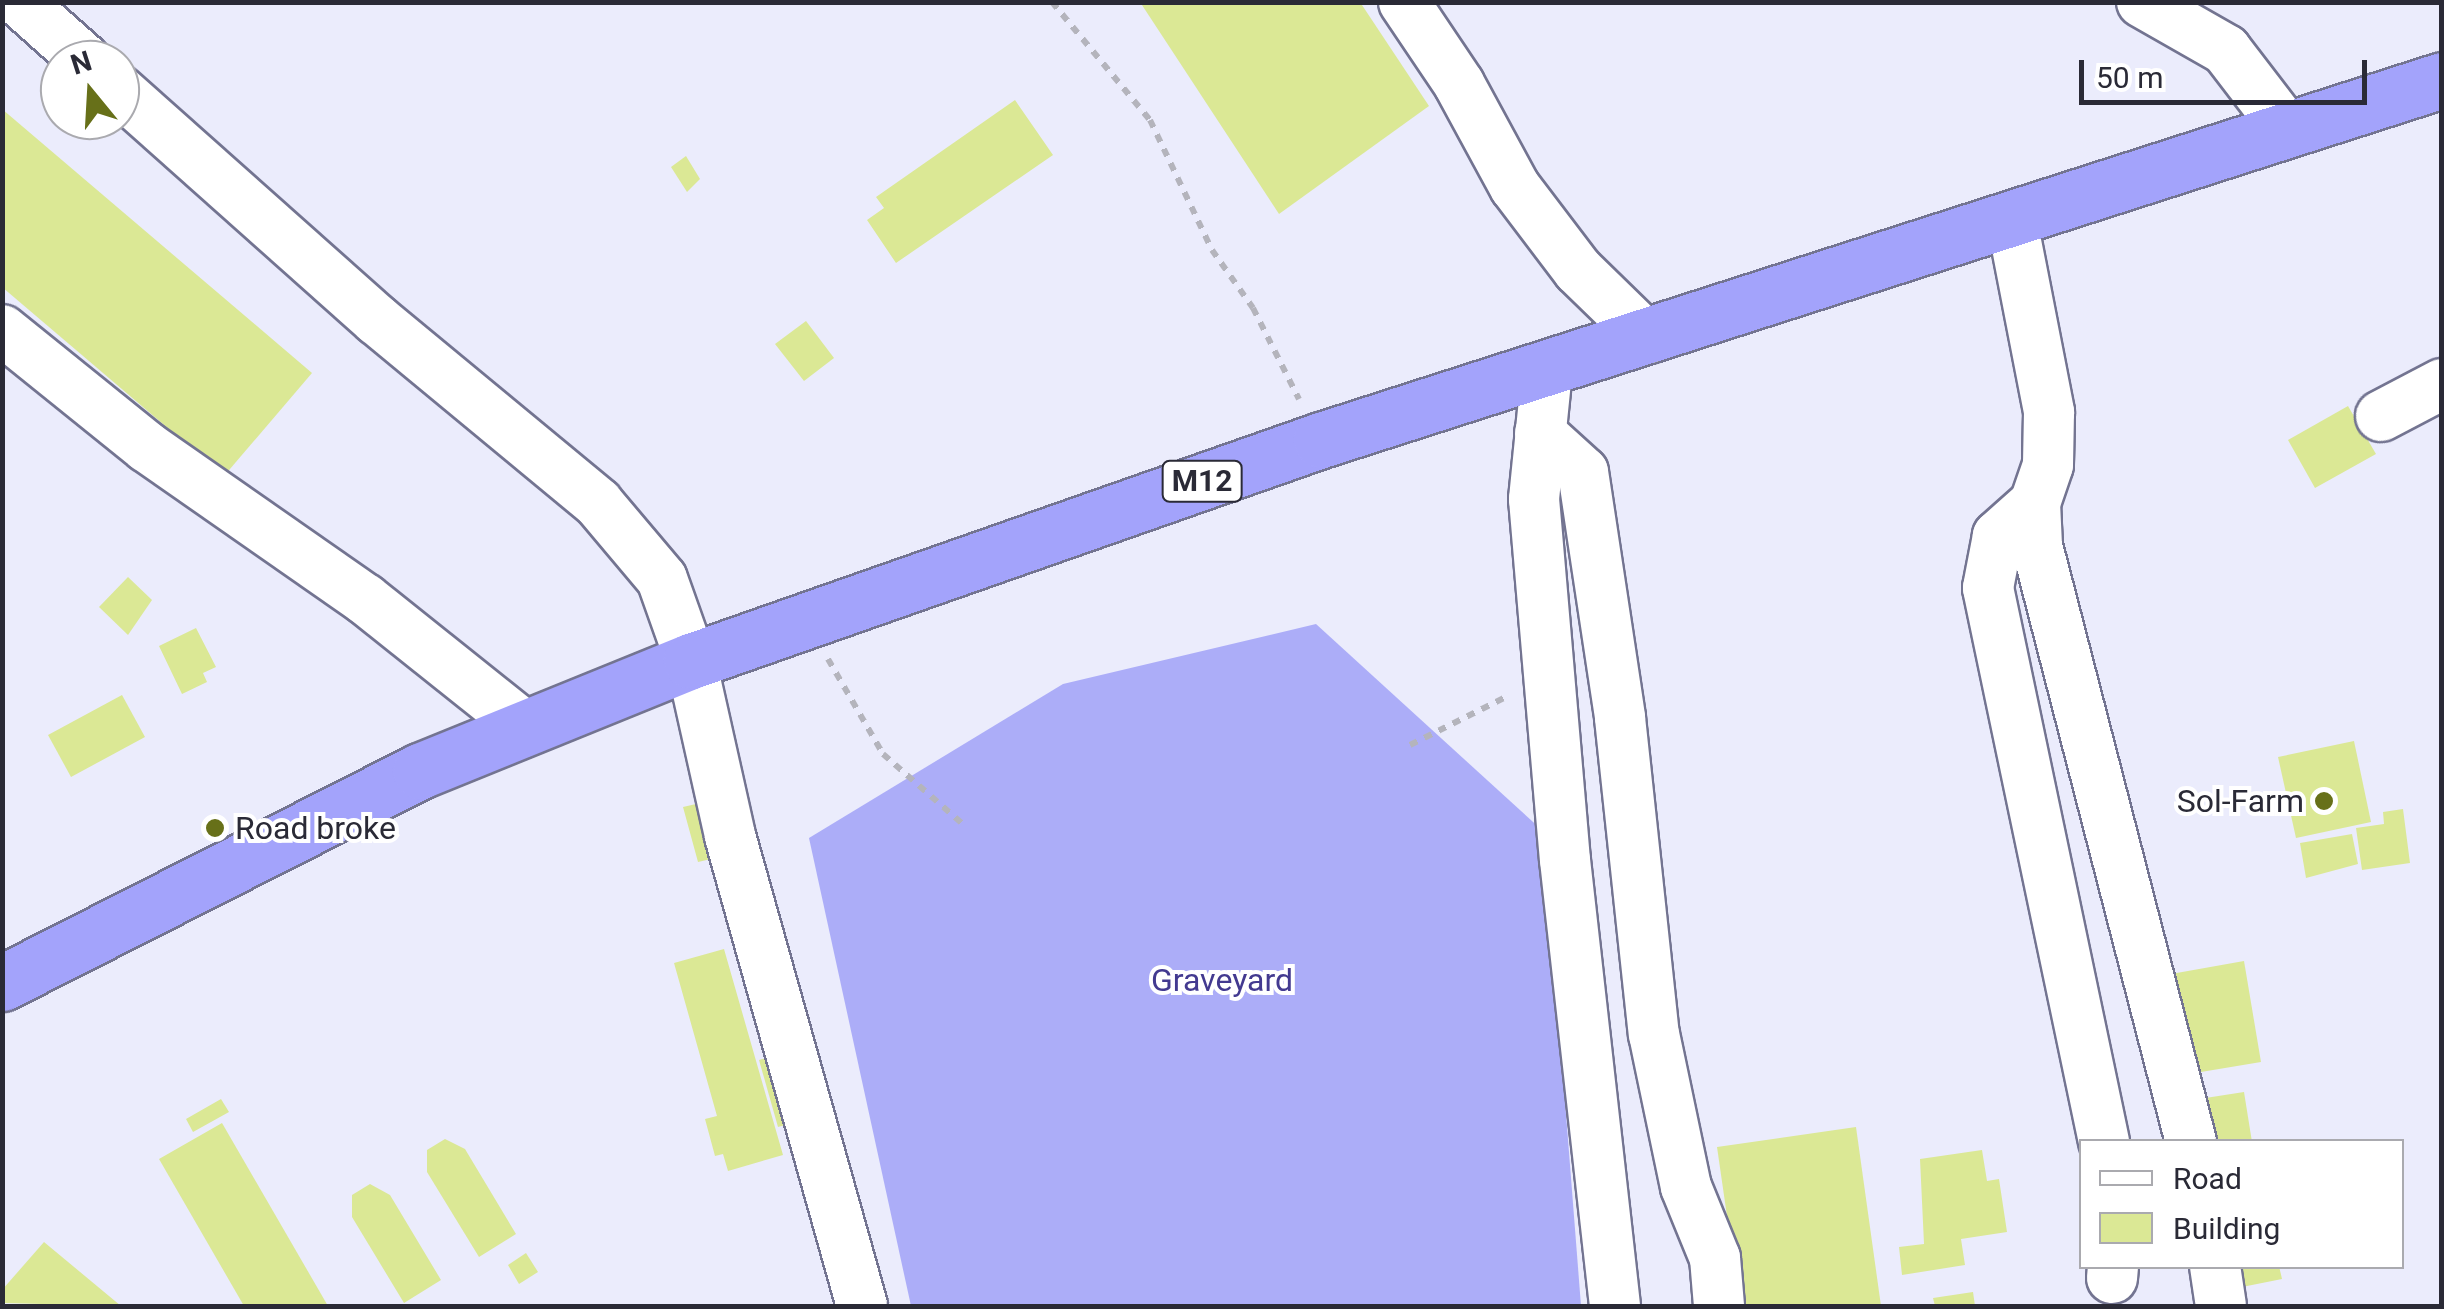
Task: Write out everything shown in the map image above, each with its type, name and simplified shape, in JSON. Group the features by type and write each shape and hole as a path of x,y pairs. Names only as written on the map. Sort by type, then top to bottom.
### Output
{"highway":[{"name":"M12","path":"2,983 234,862 524,726 691,660 1320,440 1547,371 2442,80"}],"street":[{"path":"20,2 63,40"},
{"path":"1404,2 1459,84 1515,187 1578,270 1648,338"},
{"path":"2142,2 2226,50 2289,132"},
{"path":"140,110 377,320 598,503 662,578 691,660 730,836 862,1306"},
{"path":"2012,220 2050,412 2048,465 2036,503 2037,546 2190,1139"},
{"path":"2,330 147,448 365,599 524,726"},
{"path":"1547,371 1534,498 1616,1306"},
{"path":"2381,416 2442,384"},
{"path":"1540,433 1582,472 1620,718 1654,1034 1686,1187 1715,1258 1720,1306"},
{"path":"2036,503 1998,536 1988,588 2103,1139"},
{"path":"2215,1269 2221,1306"}],"path":[{"path":"1052,2 1150,120 1212,250 1253,308 1320,440"},
{"path":"804,619 884,754 966,828"},
{"path":"1410,744 1520,690 1548,657"}],"shaded area":[{"path":"3,3 2441,3 2441,1306 3,1306"}],"green space":[{"name":"Graveyard","path":"1316,624 1544,832 1581,1306 911,1306 809,838 1063,684"}],"building":[{"path":"1140,2 1360,2 1429,106 1279,214"},
{"path":"1015,100 1053,155 896,263 867,220 884,208 876,197"},
{"path":"2,109 312,373 224,476 2,287"},
{"path":"686,156 700,179 687,192 671,167"},
{"path":"806,321 834,358 804,381 775,344"},
{"path":"2348,406 2376,454 2315,488 2288,440"},
{"path":"128,577 152,600 128,635 99,607"},
{"path":"196,628 216,667 203,673 207,682 182,694 159,646"},
{"path":"122,695 145,737 71,777 48,735"},
{"path":"2354,741 2371,822 2296,838 2278,757"},
{"path":"696,804 711,859 698,862 683,807"},
{"path":"2403,809 2410,863 2362,870 2356,828 2384,824 2383,812"},
{"path":"2352,834 2358,864 2306,878 2300,843"},
{"path":"724,949 783,1155 728,1171 723,1154 715,1156 705,1119 717,1116 674,963"},
{"path":"2244,961 2261,1062 2189,1074 2171,974"},
{"path":"773,1056 792,1123 778,1127 759,1060"},
{"path":"2244,1092 2252,1139 2206,1139 2199,1099"},
{"path":"221,1099 229,1112 193,1132 186,1119"},
{"path":"222,1123 328,1306 244,1306 159,1159"},
{"path":"1856,1127 1881,1306 1740,1306 1717,1147"},
{"path":"445,1139 465,1149 516,1234 479,1257 427,1172 427,1150"},
{"path":"1982,1150 1987,1181 1999,1179 2007,1232 1961,1239 1965,1265 1902,1275 1899,1247 1924,1244 1920,1159"},
{"path":"370,1184 390,1195 441,1280 404,1303 352,1217 352,1195"},
{"path":"44,1242 121,1306 2,1303 2,1290"},
{"path":"526,1253 538,1272 519,1284 508,1265"},
{"path":"2228,1269 2280,1269 2282,1279 2232,1289"},
{"path":"1973,1292 1975,1306 1935,1306 1933,1298"}],"place":[{"name":"Sol-Farm","path":"2324,801"},
{"name":"Road broke","path":"215,828"}]}
